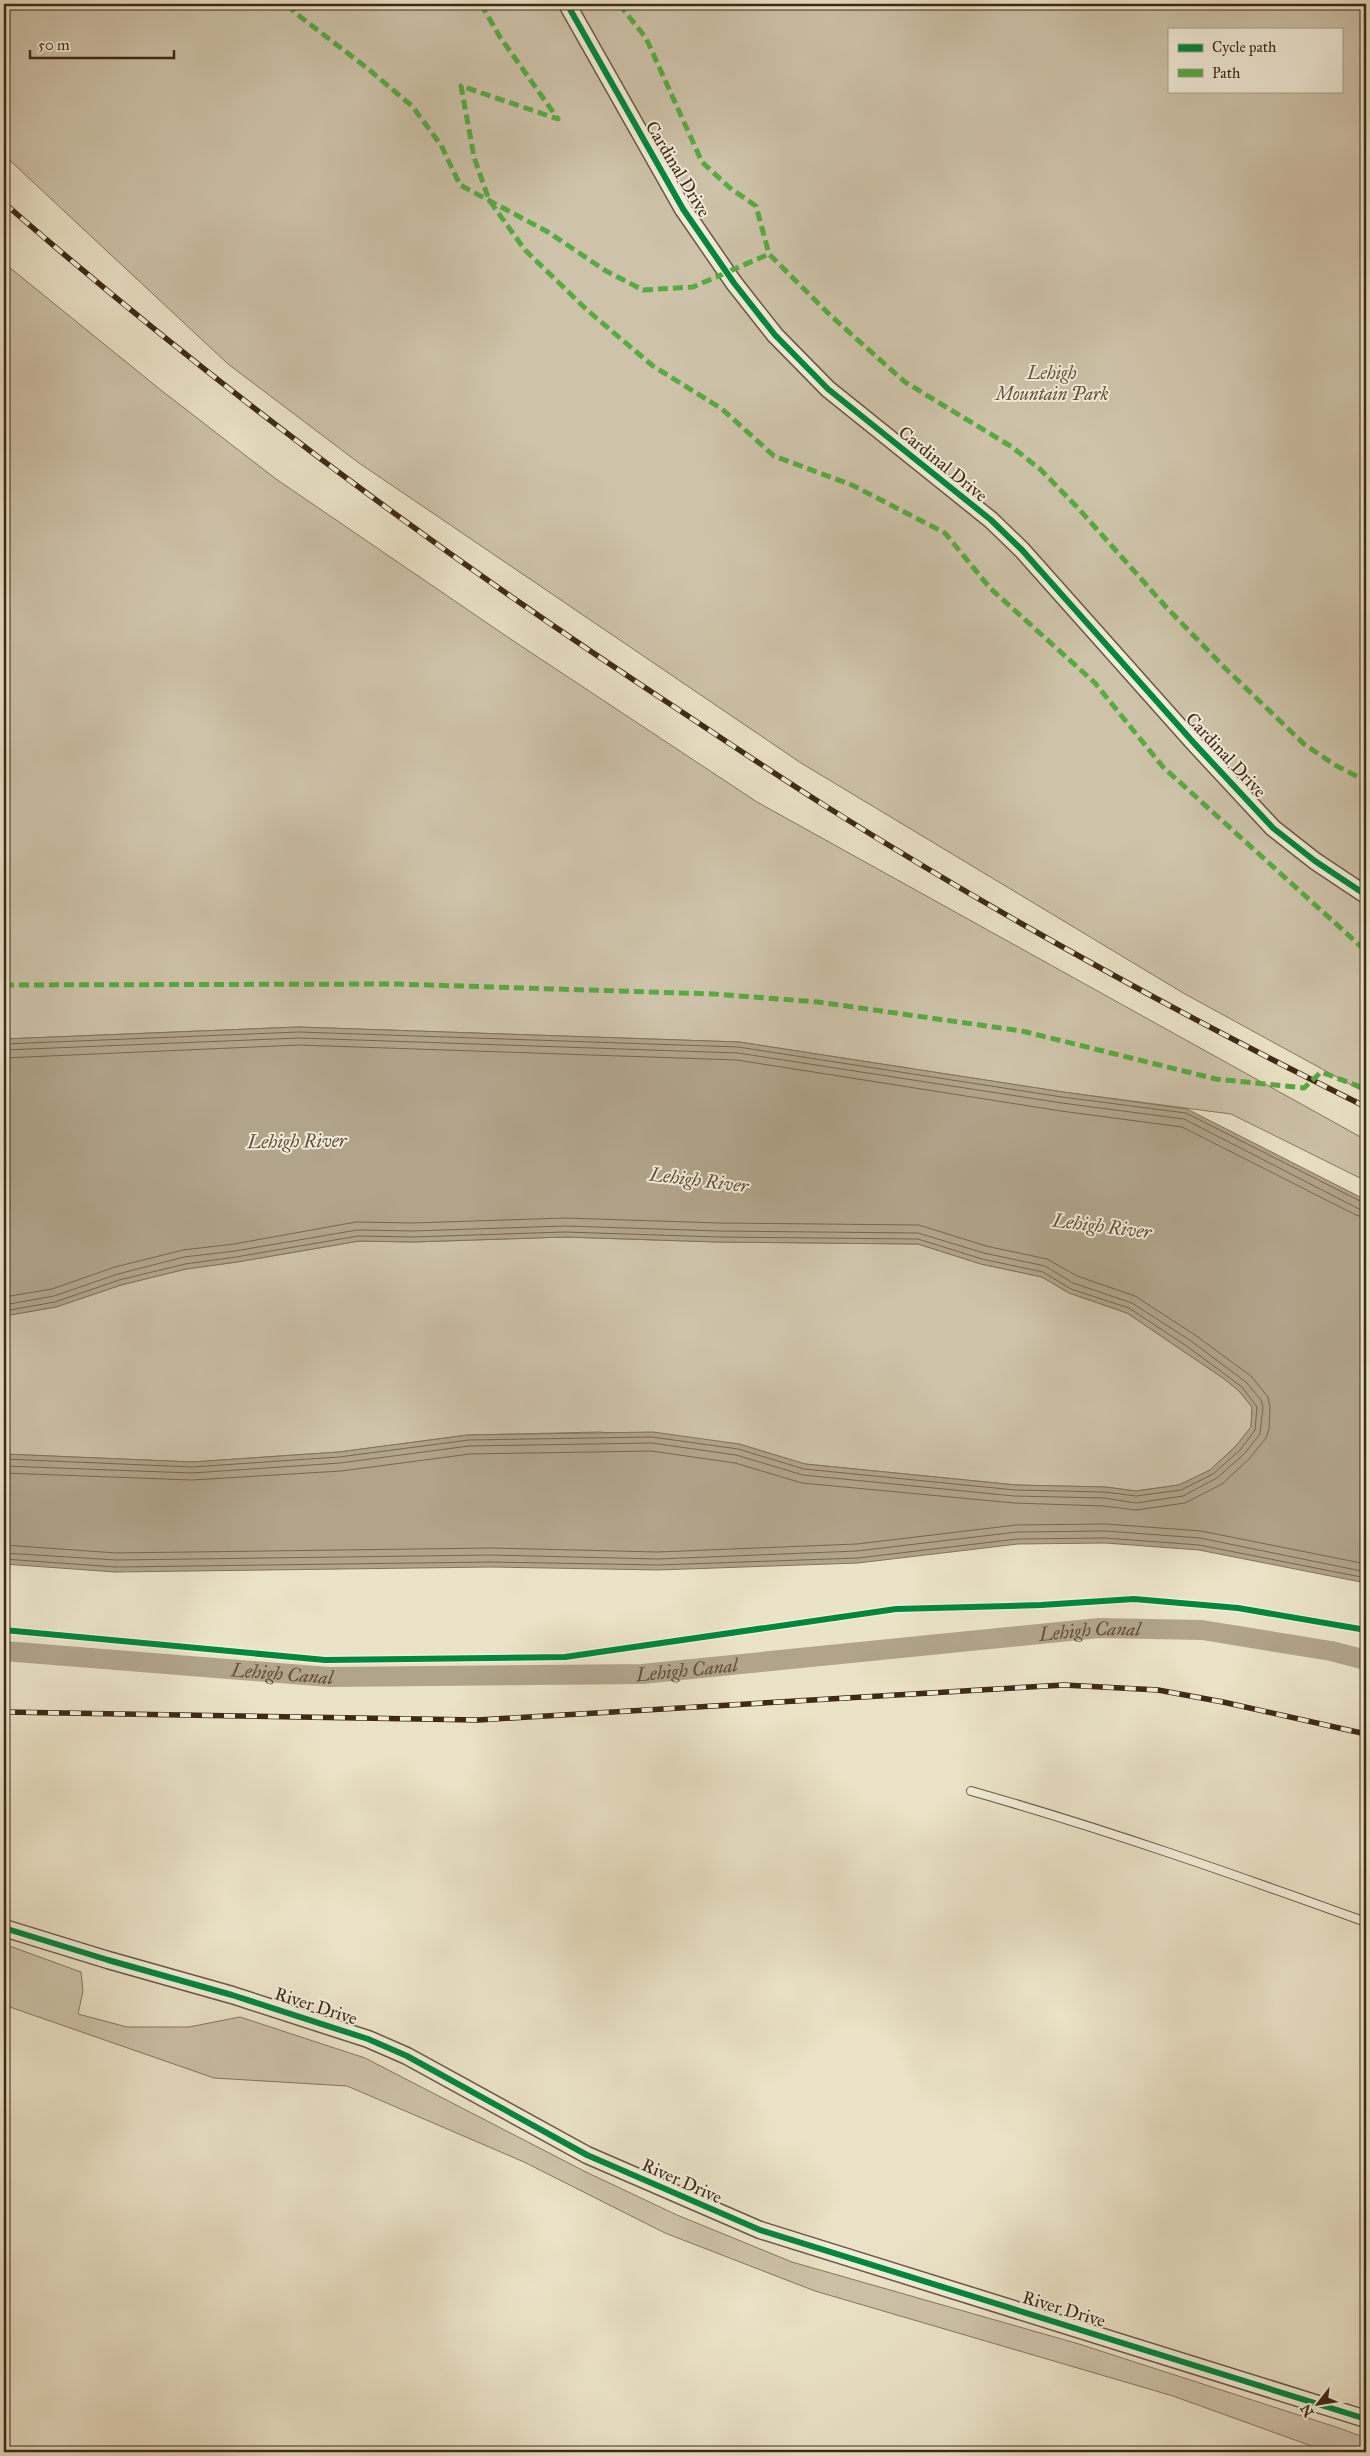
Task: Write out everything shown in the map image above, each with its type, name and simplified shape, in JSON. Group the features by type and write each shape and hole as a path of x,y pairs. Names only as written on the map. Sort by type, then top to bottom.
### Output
{"street":[{"name":"Cardinal Drive","path":"567,4 683,208 734,283 776,335 828,389 991,520 1022,550 1192,742 1273,828 1315,861 1366,895"},
{"name":"River Drive","path":"4,1928 232,1995 368,2039 407,2056 587,2155 760,2230 1366,2419"}],"lane":[{"path":"971,1791 1079,1822 1190,1858 1366,1922"}],"green space":[{"name":"Lehigh Mountain Park","path":"4,4 1366,4 1366,1093 1185,994 801,763 359,463 228,364 4,155"},
{"path":"4,263 162,391 276,479 512,640 757,802 1366,1140 1366,1181 1231,1114 1063,1092 739,1042 298,1027 4,1039"},
{"path":"565,1237 718,1242 918,1244 981,1264 1042,1277 1069,1293 1127,1313 1223,1378 1239,1391 1252,1407 1251,1427 1236,1446 1210,1470 1179,1485 1136,1491 1105,1487 1016,1485 805,1464 739,1444 600,1432 468,1435 339,1452 192,1462 4,1454 4,1316 56,1307 121,1285 186,1269 359,1241 413,1242"},
{"path":"4,1944 81,1972 83,1991 78,2014 127,2027 189,2027 240,2017 365,2058 586,2172 677,2215 792,2262 1079,2344 1342,2429 1366,2438 1366,2452 1328,2452 1173,2396 815,2291 665,2233 524,2162 347,2086 214,2078 4,2005"}],"water":[{"name":"Lehigh River","path":"298,1027 739,1042 1063,1092 1187,1109 1366,1200 1366,1583 1199,1550 1105,1543 1018,1544 858,1563 658,1570 491,1567 115,1572 4,1564 4,1454 192,1462 339,1452 468,1435 653,1432 739,1444 805,1464 1016,1485 1105,1487 1136,1491 1179,1485 1210,1470 1236,1446 1251,1427 1252,1407 1239,1391 1223,1378 1127,1313 1069,1293 1042,1277 981,1264 918,1244 718,1242 565,1237 413,1242 359,1241 186,1269 121,1285 56,1307 4,1316 4,1039"}],"waterway":[{"name":"Lehigh Canal","path":"4,1651 329,1677 642,1674 1099,1628 1202,1630 1331,1651 1366,1660"}],"railway":[{"path":"4,203 167,339 334,469 506,593 718,736 892,847 1025,926 1161,1001 1366,1107"},
{"path":"4,1712 478,1720 1064,1685 1158,1690 1223,1702 1366,1734"}],"marked path":[{"path":"288,4 294,12 367,68 412,106 441,145 460,185 548,232 606,271 643,290 693,287 769,254"},
{"path":"481,4 500,37 558,119 461,86 474,157 489,200 525,250 587,310 653,366 722,409 774,456 852,485 945,533 990,588 1095,683 1163,767 1366,951"},
{"path":"619,4 646,38 702,162 730,188 756,206 769,254 831,316 905,382 1012,447 1041,470 1078,508 1167,608 1225,668 1304,744 1335,765 1366,781"},
{"path":"4,985 397,984 714,994 818,1002 1022,1031 1216,1079 1304,1088 1321,1072 1366,1089"}],"cycle path":[{"path":"567,4 683,209 734,283 775,335 828,389 991,520 1022,550 1193,742 1273,828 1315,861 1366,895"},
{"path":"4,1630 325,1660 565,1657 896,1609 1041,1605 1134,1599 1238,1608 1366,1630"},
{"path":"4,1928 232,1995 368,2039 407,2056 587,2155 760,2230 1366,2419"}]}
